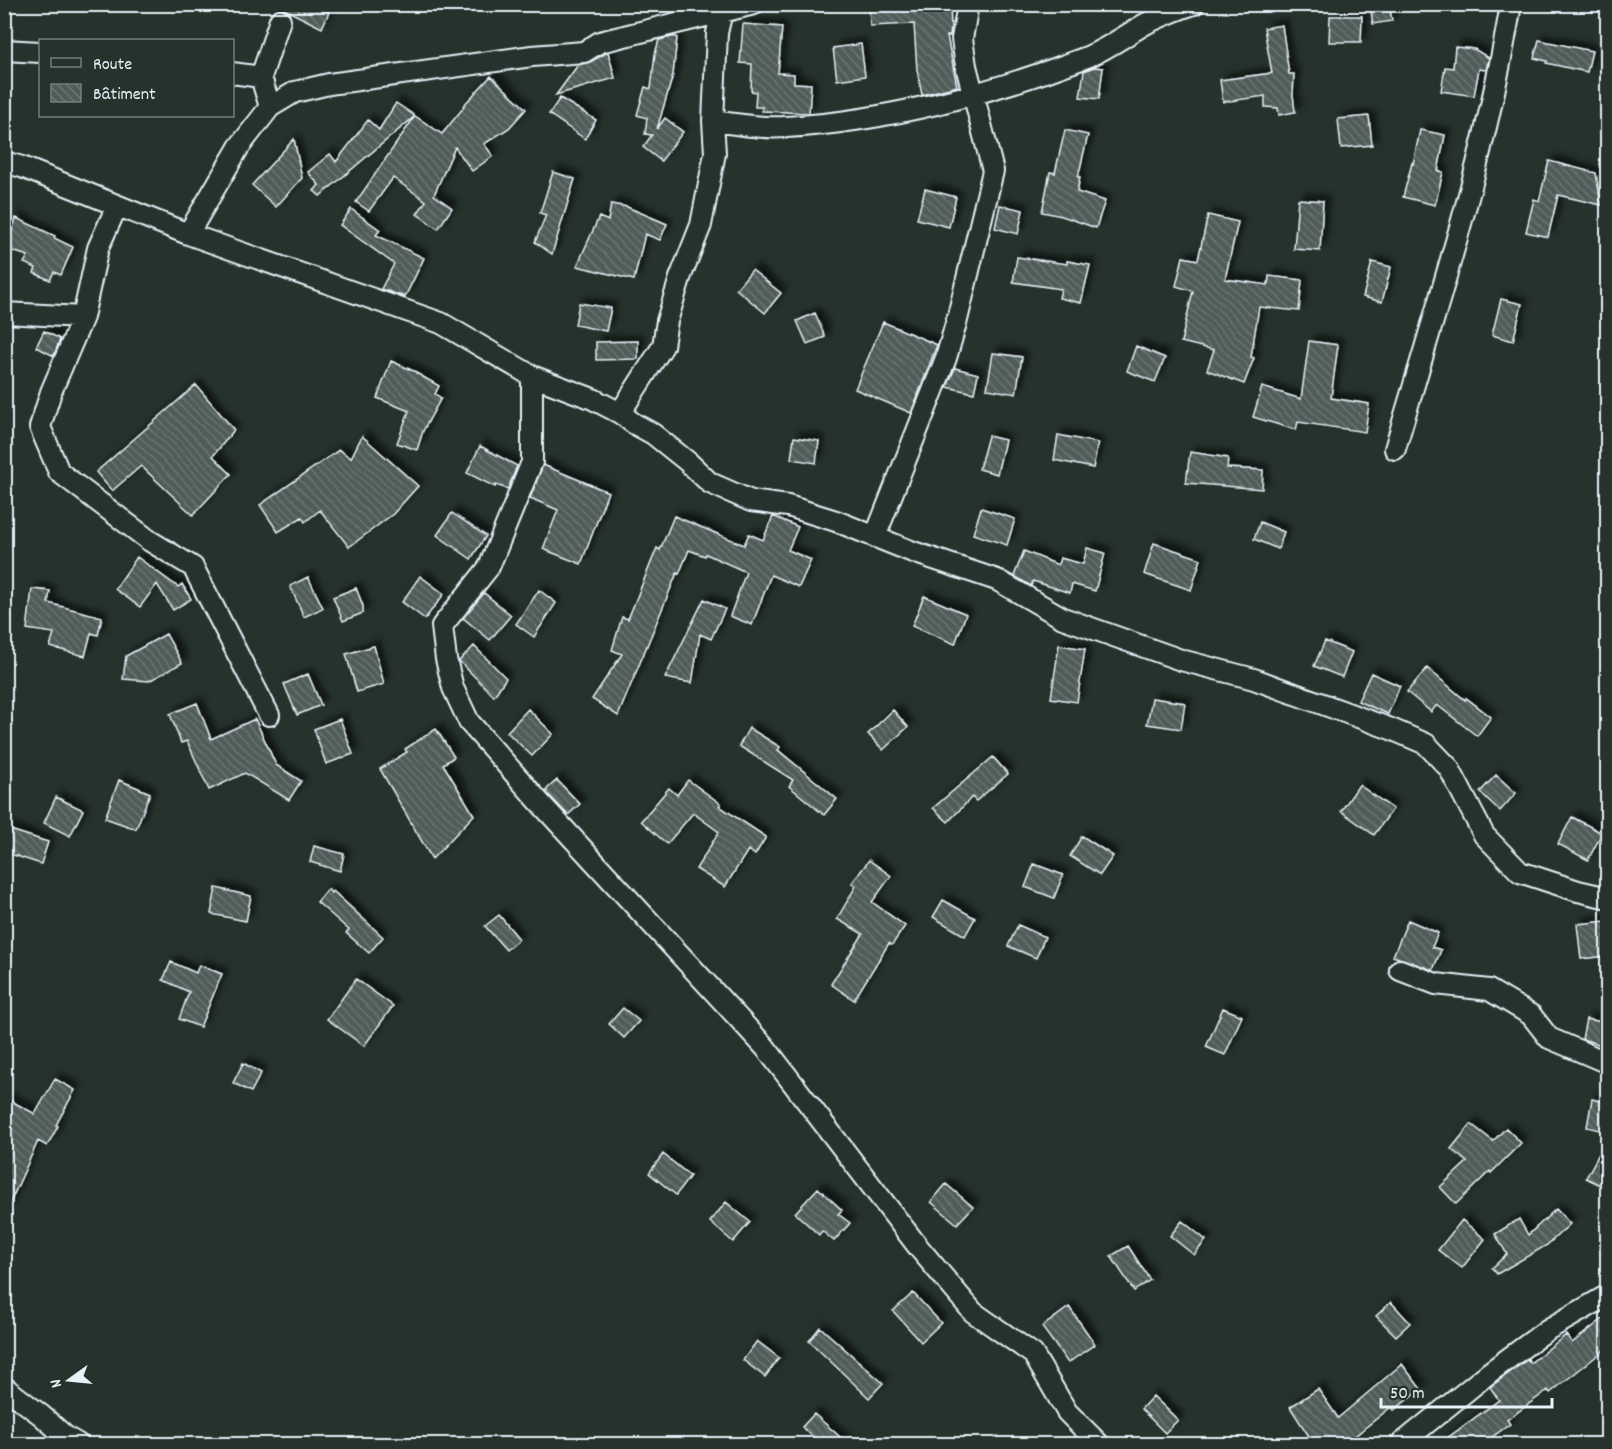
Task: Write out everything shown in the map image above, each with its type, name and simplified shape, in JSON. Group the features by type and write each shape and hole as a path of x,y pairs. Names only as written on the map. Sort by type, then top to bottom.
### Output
{"street":[{"path":"188,234 239,147 270,107 295,92 328,84 532,56 584,52 600,42 754,4"},
{"path":"875,537 946,358 993,171 966,66 962,39 968,4"},
{"path":"713,121 748,126 794,127 888,114 974,95 1089,56 1117,43 1146,24 1194,4"},
{"path":"1395,449 1472,185 1500,71 1511,4"},
{"path":"620,413 663,346 667,321 680,278 701,225 715,153 713,121 717,33 722,11"},
{"path":"270,107 261,77 280,20"},
{"path":"4,50 39,52"},
{"path":"234,73 261,77"},
{"path":"4,162 22,167 188,234 441,323 532,376 593,399 620,413 653,434 710,483 751,501 796,509 836,521 998,580 1063,618 1181,660 1254,679 1426,744 1449,768 1484,835 1520,872 1608,898"},
{"path":"117,206 98,248 83,317 51,392 40,427 59,472 150,541 193,567 269,715"},
{"path":"4,313 83,317"},
{"path":"532,376 532,462 489,567 442,626 446,659 453,688 469,722 543,806 765,1047 919,1248 974,1312 1033,1354 1067,1412 1099,1444"},
{"path":"1400,970 1436,984 1489,990 1531,1016 1549,1038 1608,1062"},
{"path":"1401,1444 1490,1372 1547,1330 1608,1295"},
{"path":"4,1387 78,1444"}],"building":[{"path":"271,4 313,4 329,12 322,28"},
{"path":"869,4 950,4 951,29 950,36 947,36 957,86 922,95 917,70 914,24 870,26"},
{"path":"1370,4 1389,4 1392,21 1373,24"},
{"path":"1330,16 1362,16 1361,42 1329,42"},
{"path":"743,24 782,27 778,73 794,74 794,83 811,84 809,113 762,111 762,107 755,107 756,92 751,91 752,64 740,63"},
{"path":"1282,25 1289,74 1294,74 1295,112 1279,115 1278,108 1265,107 1265,96 1223,102 1220,80 1272,73 1264,28"},
{"path":"677,37 673,75 657,129 665,118 683,132 661,161 643,147 652,135 645,134 647,118 637,115 645,87 651,89 659,40"},
{"path":"1539,40 1592,51 1587,72 1534,58"},
{"path":"861,44 865,76 837,80 833,48"},
{"path":"1455,47 1474,49 1489,58 1486,70 1479,69 1474,96 1441,91 1445,67 1453,68"},
{"path":"608,52 615,78 556,95 578,65 590,62"},
{"path":"1094,67 1103,68 1099,99 1080,97 1084,71"},
{"path":"491,76 526,109 509,128 484,144 493,156 472,171 455,147 434,195 452,208 438,229 417,214 426,201 393,178 369,211 356,202 415,116 442,134 463,106"},
{"path":"560,98 596,120 585,139 549,114"},
{"path":"396,103 415,116 320,196 314,191 319,185 308,172 330,154 336,162 368,120 379,130"},
{"path":"1369,116 1372,145 1341,148 1338,119"},
{"path":"1065,130 1088,135 1078,177 1080,177 1077,192 1105,201 1096,228 1062,216 1042,212 1050,172 1055,173"},
{"path":"1420,130 1445,135 1438,171 1443,172 1435,205 1403,197"},
{"path":"294,139 302,178 276,207 252,185"},
{"path":"1549,161 1596,173 1601,205 1558,195 1548,237 1526,232 1534,199 1539,201"},
{"path":"553,172 575,179 552,254 535,242 546,215 540,213"},
{"path":"925,189 956,197 949,227 917,219"},
{"path":"1298,199 1323,201 1320,251 1294,249"},
{"path":"611,204 627,207 667,224 660,240 645,234 634,280 577,266 599,217 608,221"},
{"path":"1000,205 1023,210 1018,234 995,228"},
{"path":"351,209 380,230 376,235 424,258 405,297 381,289 394,264 340,225"},
{"path":"1208,215 1238,222 1225,279 1268,285 1269,276 1302,280 1299,311 1259,307 1251,357 1254,358 1244,384 1207,370 1214,350 1181,342 1193,291 1176,286 1183,257 1198,260"},
{"path":"16,218 73,247 61,275 54,272 50,280 34,273 36,268 24,263 28,256 6,249"},
{"path":"1017,257 1090,265 1081,303 1059,298 1061,289 1013,282"},
{"path":"1372,262 1391,267 1382,302 1363,297"},
{"path":"752,270 781,293 765,313 736,289"},
{"path":"1501,299 1522,304 1513,341 1492,335"},
{"path":"579,303 611,308 606,331 575,325"},
{"path":"815,313 825,337 807,344 797,321"},
{"path":"883,322 937,345 911,413 855,389"},
{"path":"44,331 60,339 54,356 36,347"},
{"path":"638,341 638,359 596,360 596,342"},
{"path":"1309,341 1338,345 1331,398 1369,404 1365,432 1298,422 1296,430 1253,417 1262,387 1301,399"},
{"path":"1136,346 1165,358 1155,382 1127,371"},
{"path":"993,353 1022,357 1016,394 987,389"},
{"path":"391,361 439,386 435,394 441,398 423,431 417,450 397,443 409,411 377,398"},
{"path":"955,368 978,374 974,393 947,387"},
{"path":"196,385 234,430 213,456 231,474 193,515 141,466 112,491 96,472"},
{"path":"1058,435 1098,443 1093,468 1054,460"},
{"path":"362,436 418,486 393,514 349,547 320,510 305,522 302,517 278,532 260,505 339,450 351,458"},
{"path":"988,436 1005,440 997,474 979,469"},
{"path":"794,437 819,441 816,463 791,459"},
{"path":"480,446 517,466 508,489 496,485 495,487 467,473"},
{"path":"1190,452 1228,458 1227,468 1263,470 1262,489 1186,483"},
{"path":"543,465 608,492 581,564 543,549 558,510 530,498"},
{"path":"981,508 1015,519 1007,545 973,534"},
{"path":"452,513 486,536 471,559 437,535"},
{"path":"674,516 744,545 749,534 763,540 773,516 798,527 788,550 811,560 799,587 771,575 752,625 730,616 746,572 706,554 705,556 689,550 679,574 677,573 618,716 592,699 622,654 612,650 622,617 628,619 657,548 660,550"},
{"path":"1260,522 1284,532 1278,549 1254,539"},
{"path":"1154,543 1201,559 1191,590 1144,574"},
{"path":"1087,548 1105,553 1095,591 1072,584 1070,593 1033,581 1031,586 1014,576 1024,551 1058,565 1060,558 1083,564"},
{"path":"137,557 178,587 182,584 191,599 173,610 157,584 140,607 115,589"},
{"path":"420,576 444,594 425,619 402,602"},
{"path":"308,577 323,608 304,617 290,586"},
{"path":"356,588 363,606 363,613 343,621 333,597"},
{"path":"32,589 50,591 48,603 102,617 98,635 91,633 85,656 50,647 54,633 27,629"},
{"path":"539,590 556,603 534,637 516,624"},
{"path":"484,593 511,615 490,640 463,618"},
{"path":"924,596 966,614 955,644 912,626"},
{"path":"704,599 725,609 711,639 700,634 692,683 665,678"},
{"path":"166,634 182,663 149,681 123,679 126,656"},
{"path":"1325,641 1352,652 1342,677 1314,666"},
{"path":"1059,645 1085,649 1077,702 1051,698"},
{"path":"374,646 384,684 357,692 346,654"},
{"path":"474,646 506,678 494,696 459,661"},
{"path":"1427,668 1465,700 1466,698 1491,717 1477,736 1437,705 1431,712 1407,692"},
{"path":"1371,673 1400,686 1388,714 1358,701"},
{"path":"308,674 321,705 297,715 284,684"},
{"path":"1152,698 1185,703 1181,729 1147,724"},
{"path":"197,703 211,739 255,719 276,765 301,781 289,800 245,773 209,790 187,741 181,743 170,714"},
{"path":"528,709 553,734 532,756 507,732"},
{"path":"893,710 908,727 883,750 868,734"},
{"path":"340,719 353,754 326,764 314,729"},
{"path":"749,728 780,747 778,750 837,799 824,815 789,786 793,780 739,746"},
{"path":"436,729 454,757 443,764 474,815 432,859 380,769 407,752 405,749"},
{"path":"993,757 1008,774 976,801 972,797 948,822 933,808"},
{"path":"1496,775 1516,793 1500,811 1480,792"},
{"path":"119,780 150,793 136,829 105,818"},
{"path":"557,780 580,804 568,815 547,793 547,789"},
{"path":"688,780 721,804 719,806 766,837 755,855 748,850 725,887 696,869 719,832 693,813 667,844 641,821 669,788 677,795"},
{"path":"1359,785 1393,809 1374,835 1341,811"},
{"path":"56,797 83,810 70,836 44,823"},
{"path":"1572,817 1602,833 1588,860 1558,844"},
{"path":"4,828 48,842 41,864 4,852"},
{"path":"1082,836 1113,856 1100,875 1070,856"},
{"path":"314,846 344,854 340,871 310,862"},
{"path":"869,860 891,876 872,902 905,926 892,945 889,943 854,1000 831,984 863,934 837,919 856,886 852,883"},
{"path":"1034,864 1063,875 1054,898 1025,887"},
{"path":"216,888 251,896 246,921 211,914"},
{"path":"328,889 383,937 369,953 346,933 349,930 317,902"},
{"path":"943,900 975,918 965,936 933,917"},
{"path":"499,915 519,939 506,950 485,926"},
{"path":"1408,920 1438,933 1432,947 1441,950 1433,970 1393,956"},
{"path":"1608,921 1608,956 1581,959 1577,924"},
{"path":"1018,925 1045,937 1036,958 1008,946"},
{"path":"171,962 196,973 199,965 222,974 200,1027 179,1019 189,992 163,980"},
{"path":"356,979 393,1006 364,1046 327,1019"},
{"path":"623,1008 639,1021 624,1038 609,1024"},
{"path":"1223,1008 1242,1016 1225,1055 1206,1047"},
{"path":"1586,1019 1608,1023 1608,1047 1582,1039"},
{"path":"243,1063 261,1073 251,1092 233,1083"},
{"path":"55,1079 75,1090 47,1146 38,1141 4,1216 4,1097 35,1114"},
{"path":"1592,1099 1608,1103 1608,1132 1587,1127"},
{"path":"1471,1124 1493,1141 1506,1128 1521,1143 1456,1204 1440,1187 1467,1162 1451,1149"},
{"path":"1608,1137 1608,1189 1586,1178"},
{"path":"663,1154 690,1176 676,1195 649,1173"},
{"path":"946,1184 973,1207 957,1224 931,1202"},
{"path":"818,1188 842,1210 838,1214 850,1223 834,1241 822,1231 819,1235 795,1213"},
{"path":"726,1202 750,1222 733,1242 710,1222"},
{"path":"1556,1209 1570,1224 1547,1245 1497,1274 1492,1268 1507,1254 1495,1234 1519,1219 1528,1235"},
{"path":"1462,1220 1485,1239 1462,1268 1438,1250"},
{"path":"1182,1221 1206,1240 1194,1255 1170,1236"},
{"path":"1128,1246 1150,1280 1134,1291 1111,1256"},
{"path":"913,1293 941,1323 921,1342 893,1311"},
{"path":"1391,1302 1410,1323 1396,1336 1376,1316"},
{"path":"1069,1307 1095,1344 1068,1363 1042,1327"},
{"path":"1608,1315 1608,1347 1550,1393 1548,1390 1507,1420 1510,1424 1482,1444 1439,1444 1499,1400 1490,1387 1528,1359 1530,1363 1566,1335 1572,1343"},
{"path":"820,1327 883,1383 869,1398 809,1341"},
{"path":"757,1341 779,1358 765,1377 743,1360"},
{"path":"1402,1364 1421,1389 1394,1410 1391,1407 1345,1444 1314,1444 1290,1407 1318,1389 1338,1418"},
{"path":"1153,1396 1178,1420 1165,1433 1141,1409"},
{"path":"814,1414 848,1444 821,1444 802,1427"}]}
